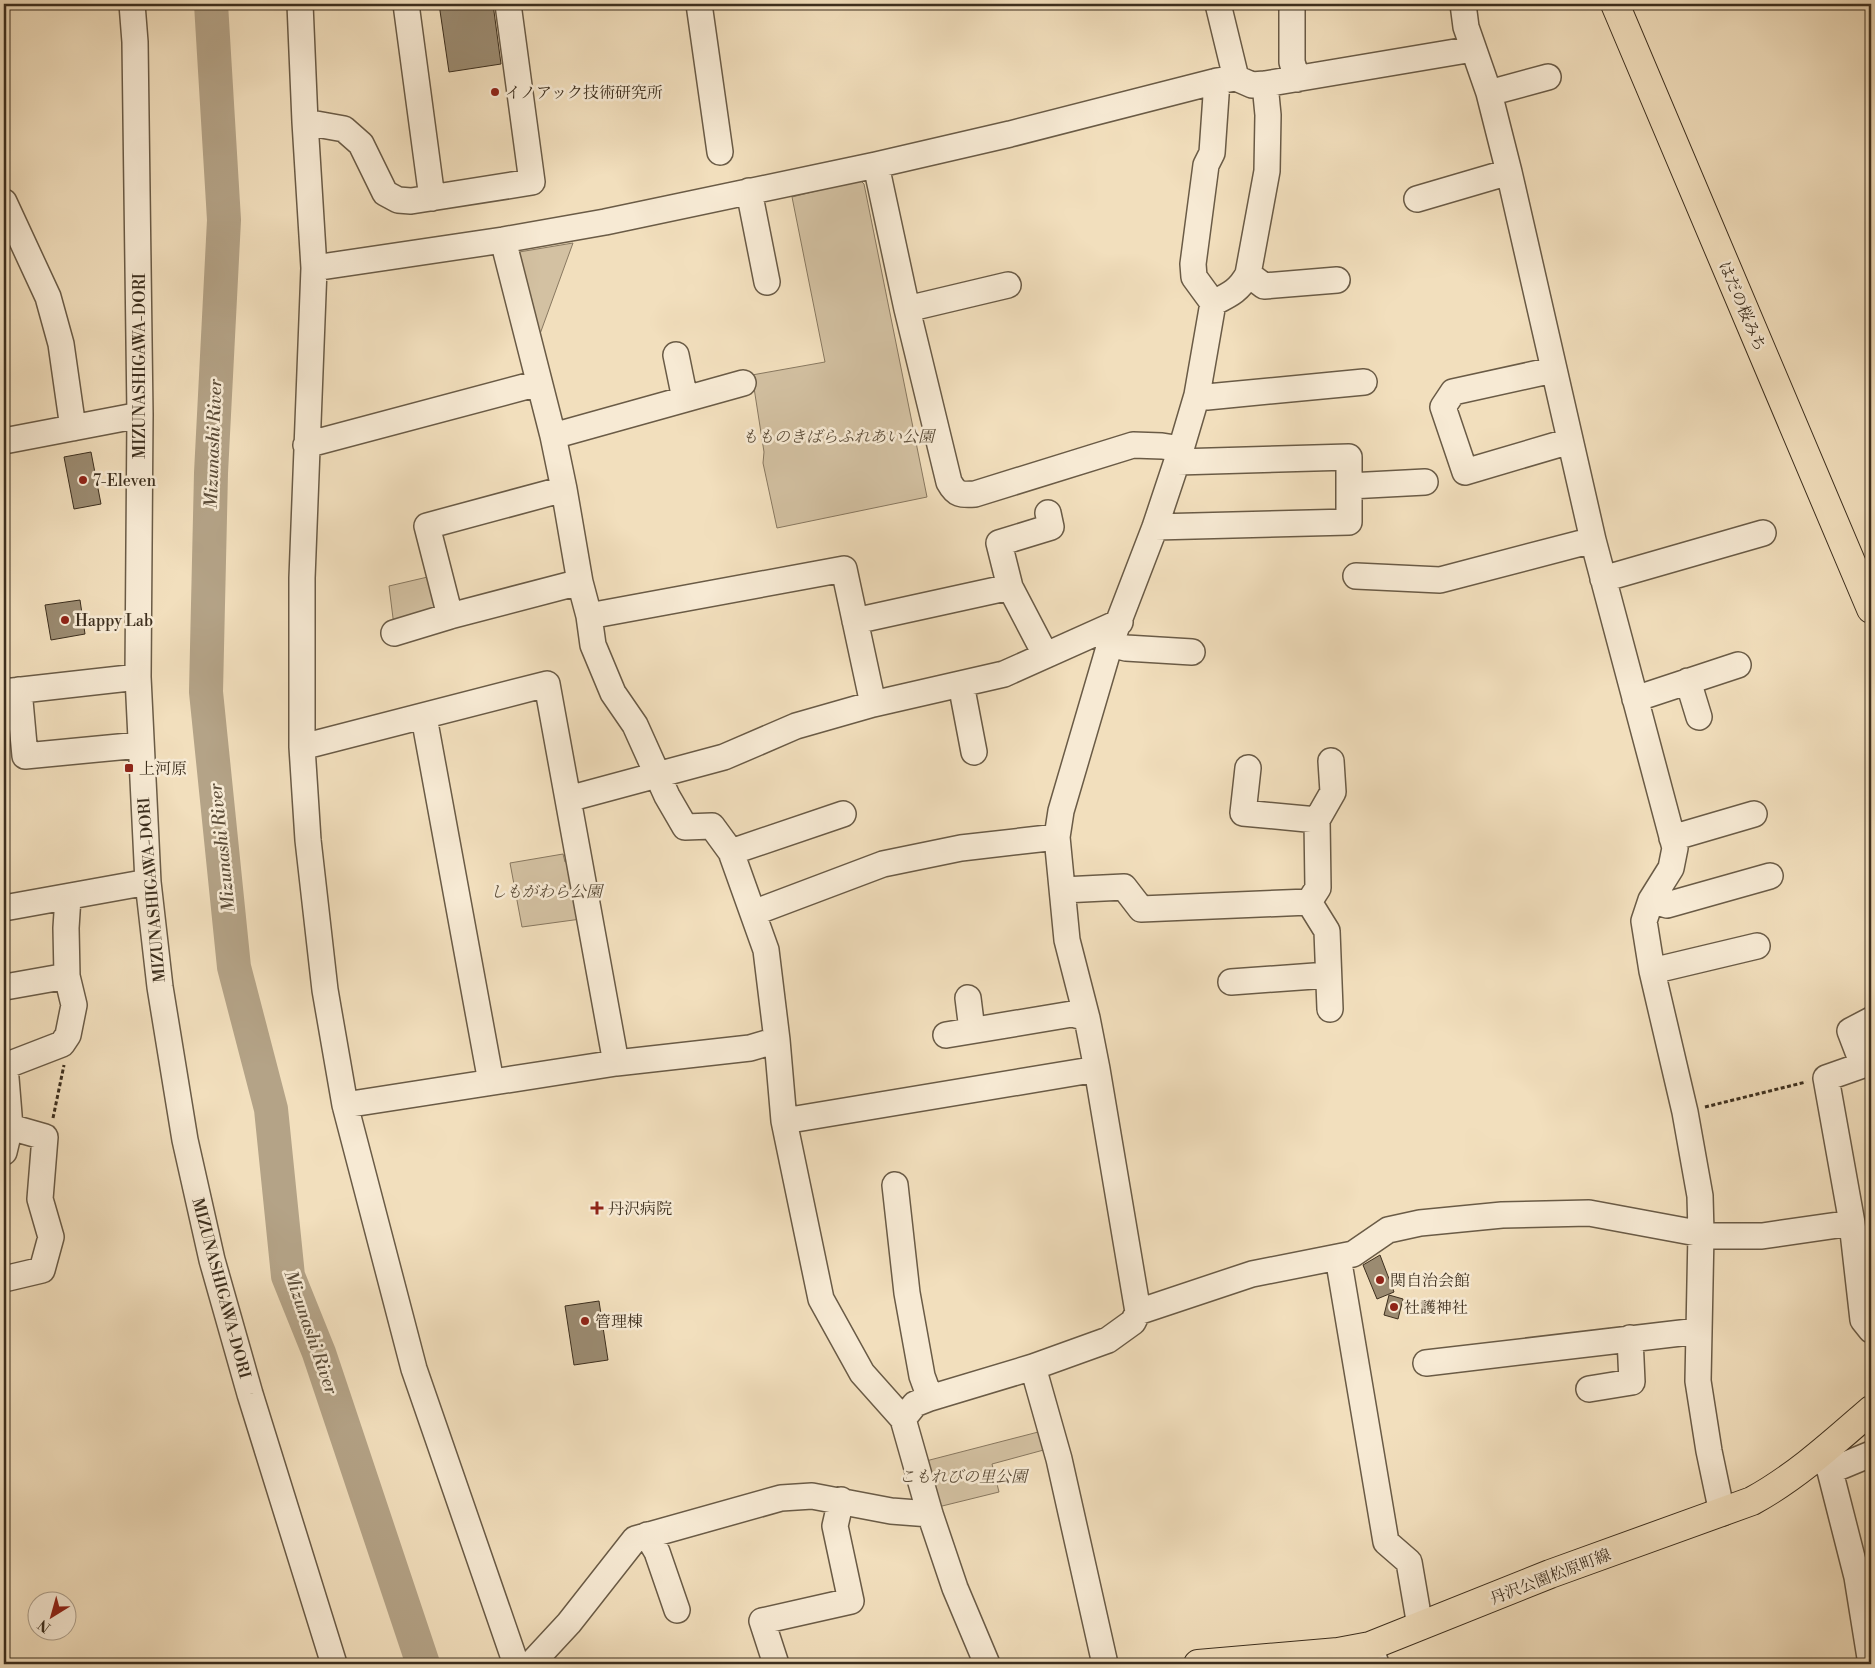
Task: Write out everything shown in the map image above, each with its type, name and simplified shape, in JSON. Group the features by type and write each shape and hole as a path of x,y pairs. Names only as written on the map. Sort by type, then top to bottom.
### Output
{"main road":[{"name":"はだの桜みち","path":"1615,4 1871,609"},
{"name":"丹沢公園松原町線","path":"1198,1664 1338,1652 1373,1655 1420,1626 1550,1574 1752,1501 1826,1462 1871,1410"}],"street":[{"name":"MIZUNASHIGAWA-DORI","path":"132,4 135,42 140,414 138,677 148,882 160,987 185,1140 212,1260 250,1394 334,1664"},
{"path":"300,4 314,268 302,578 302,748 308,840 323,971 345,1105 414,1369 516,1664"},
{"path":"406,4 432,198"},
{"path":"305,122 344,129 361,144 385,193 398,200 411,201 532,182 508,4"},
{"path":"699,4 720,152"},
{"path":"903,1419 915,1404 930,1398 1033,1367 1108,1340 1133,1322 1138,1312 1097,1069 1087,1018 1067,940 1057,837 1060,812 1115,633 1155,527 1197,394 1213,303 1194,277 1194,264 1206,165 1212,153 1227,80 1218,4"},
{"path":"1292,4 1292,62 1297,79"},
{"path":"1463,4 1466,27 1479,62 1509,172 1593,540 1675,848 1671,868 1651,900 1644,921 1652,971 1685,1112 1700,1196 1698,1381 1708,1451 1722,1513"},
{"path":"314,268 503,240 605,222 876,165 1227,80 1252,85 1265,84 1473,49"},
{"path":"1488,93 1548,77"},
{"path":"1213,303 1242,286 1248,274 1266,171 1268,115 1265,84"},
{"path":"876,165 907,309 949,482 954,491 963,495 975,494 1134,445 1162,446 1179,455 1349,457 1349,522 1155,527"},
{"path":"1417,199 1509,172"},
{"path":"749,191 767,282"},
{"path":"4,202 48,297 61,344 73,428"},
{"path":"503,240 553,436 580,582 589,616 593,645 613,693 635,725 667,796 685,827 712,826 731,852 766,950 777,1040 784,1121 821,1299 862,1373 903,1419 930,1514 955,1588 987,1664"},
{"path":"1248,274 1264,286 1337,280"},
{"path":"907,309 1008,286"},
{"path":"676,355 685,399"},
{"path":"1553,370 1453,392 1443,406 1466,472 1570,441"},
{"path":"1197,394 1207,397 1364,382"},
{"path":"553,436 685,399 715,401 743,383"},
{"path":"306,444 539,384"},
{"path":"4,441 140,414"},
{"path":"1349,486 1425,482"},
{"path":"450,616 427,526 564,489"},
{"path":"1045,654 1010,587 999,543 1051,527 1048,513"},
{"path":"1603,578 1764,533"},
{"path":"1356,576 1440,580 1593,540"},
{"path":"589,616 844,569 873,704"},
{"path":"394,633 450,616 580,582"},
{"path":"855,622 1010,587"},
{"path":"1115,633 1126,648 1192,652"},
{"path":"568,799 724,757 796,726 873,704 1004,674 1045,654 1115,633"},
{"path":"1635,699 1738,665"},
{"path":"138,677 11,691 25,756 140,745"},
{"path":"1688,681 1698,717"},
{"path":"302,748 547,684 616,1063"},
{"path":"961,684 974,752"},
{"path":"424,717 491,1082"},
{"path":"1309,902 1318,888 1317,820 1334,792 1331,761"},
{"path":"1248,768 1244,813 1317,820"},
{"path":"731,852 814,835 843,814"},
{"path":"1672,838 1754,814"},
{"path":"753,913 883,864 961,848 1057,837"},
{"path":"1651,900 1667,905 1754,874"},
{"path":"4,908 148,882"},
{"path":"1063,890 1124,887 1141,909 1309,902"},
{"path":"4,1152 10,1127 5,1066 62,1044 68,1035 74,1005 67,976 66,928 68,897"},
{"path":"1309,902 1327,931 1330,1009"},
{"path":"1652,971 1741,942"},
{"path":"1231,982 1328,975"},
{"path":"4,987 67,976"},
{"path":"968,998 972,1030"},
{"path":"946,1034 1072,1014 1087,1018"},
{"path":"1855,1020 1863,1065 1826,1078 1852,1223 1864,1271 1862,1320 1871,1330"},
{"path":"345,1105 616,1063 750,1048 777,1040"},
{"path":"784,1121 1097,1069"},
{"path":"4,1279 42,1270 51,1237 40,1199 45,1137 10,1127"},
{"path":"895,1185 907,1292 922,1376 930,1398"},
{"path":"1138,1312 1252,1274 1353,1254 1388,1230 1420,1223 1502,1215 1589,1213 1713,1236 1762,1236 1852,1223"},
{"path":"1338,1258 1386,1542 1409,1562 1420,1626"},
{"path":"1426,1362 1505,1345 1630,1338 1698,1331"},
{"path":"1588,1390 1632,1382 1630,1338"},
{"path":"1033,1367 1059,1459 1105,1664"},
{"path":"1871,1454 1826,1462 1857,1577 1871,1664"},
{"path":"531,1664 569,1623 635,1539 781,1498 812,1496 891,1511 930,1514"},
{"path":"776,1664 762,1622 851,1601 835,1526 840,1500"},
{"path":"647,1535 657,1552 677,1610"}],"path":[{"path":"45,1137 56,1112 67,1050 62,1044"},
{"path":"1685,1112 1826,1078"}],"green space":[{"name":"もものきばらふれあい公園","path":"860,180 864,184 927,497 777,528 763,463 764,452 752,375 825,362 792,197"},
{"path":"573,243 536,345 519,252"},
{"path":"432,576 441,607 394,626 389,586"},
{"name":"しもがわら公園","path":"563,854 565,862 571,861 581,919 522,927 510,863"},
{"name":"こもれびの里公園","path":"1046,1430 1051,1448 992,1464 999,1492 934,1508 922,1462"}],"building":[{"path":"439,4 493,4 501,64 449,72"},
{"name":"7-Eleven","path":"91,452 101,504 74,509 64,457"},
{"name":"Happy Lab","path":"80,600 85,634 51,640 45,605"},
{"name":"関自治会館","path":"1380,1255 1394,1292 1377,1299 1363,1265"},
{"name":"社護神社","path":"1389,1295 1403,1299 1398,1319 1384,1315"},
{"name":"管理棟","path":"599,1301 608,1360 574,1365 565,1306"}],"waterway":[{"name":"Mizunashi River","path":"211,4 224,220 211,473 206,692 234,967 271,1109 288,1276 319,1353 423,1664"}],"place":[{"name":"イノアック技術研究所","path":"495,92"},
{"name":"7-Eleven","path":"83,480"},
{"name":"Happy Lab","path":"65,620"},
{"name":"上河原","path":"129,768"},
{"name":"丹沢病院","path":"597,1208"},
{"name":"関自治会館","path":"1380,1280"},
{"name":"社護神社","path":"1394,1307"},
{"name":"管理棟","path":"585,1321"}]}
